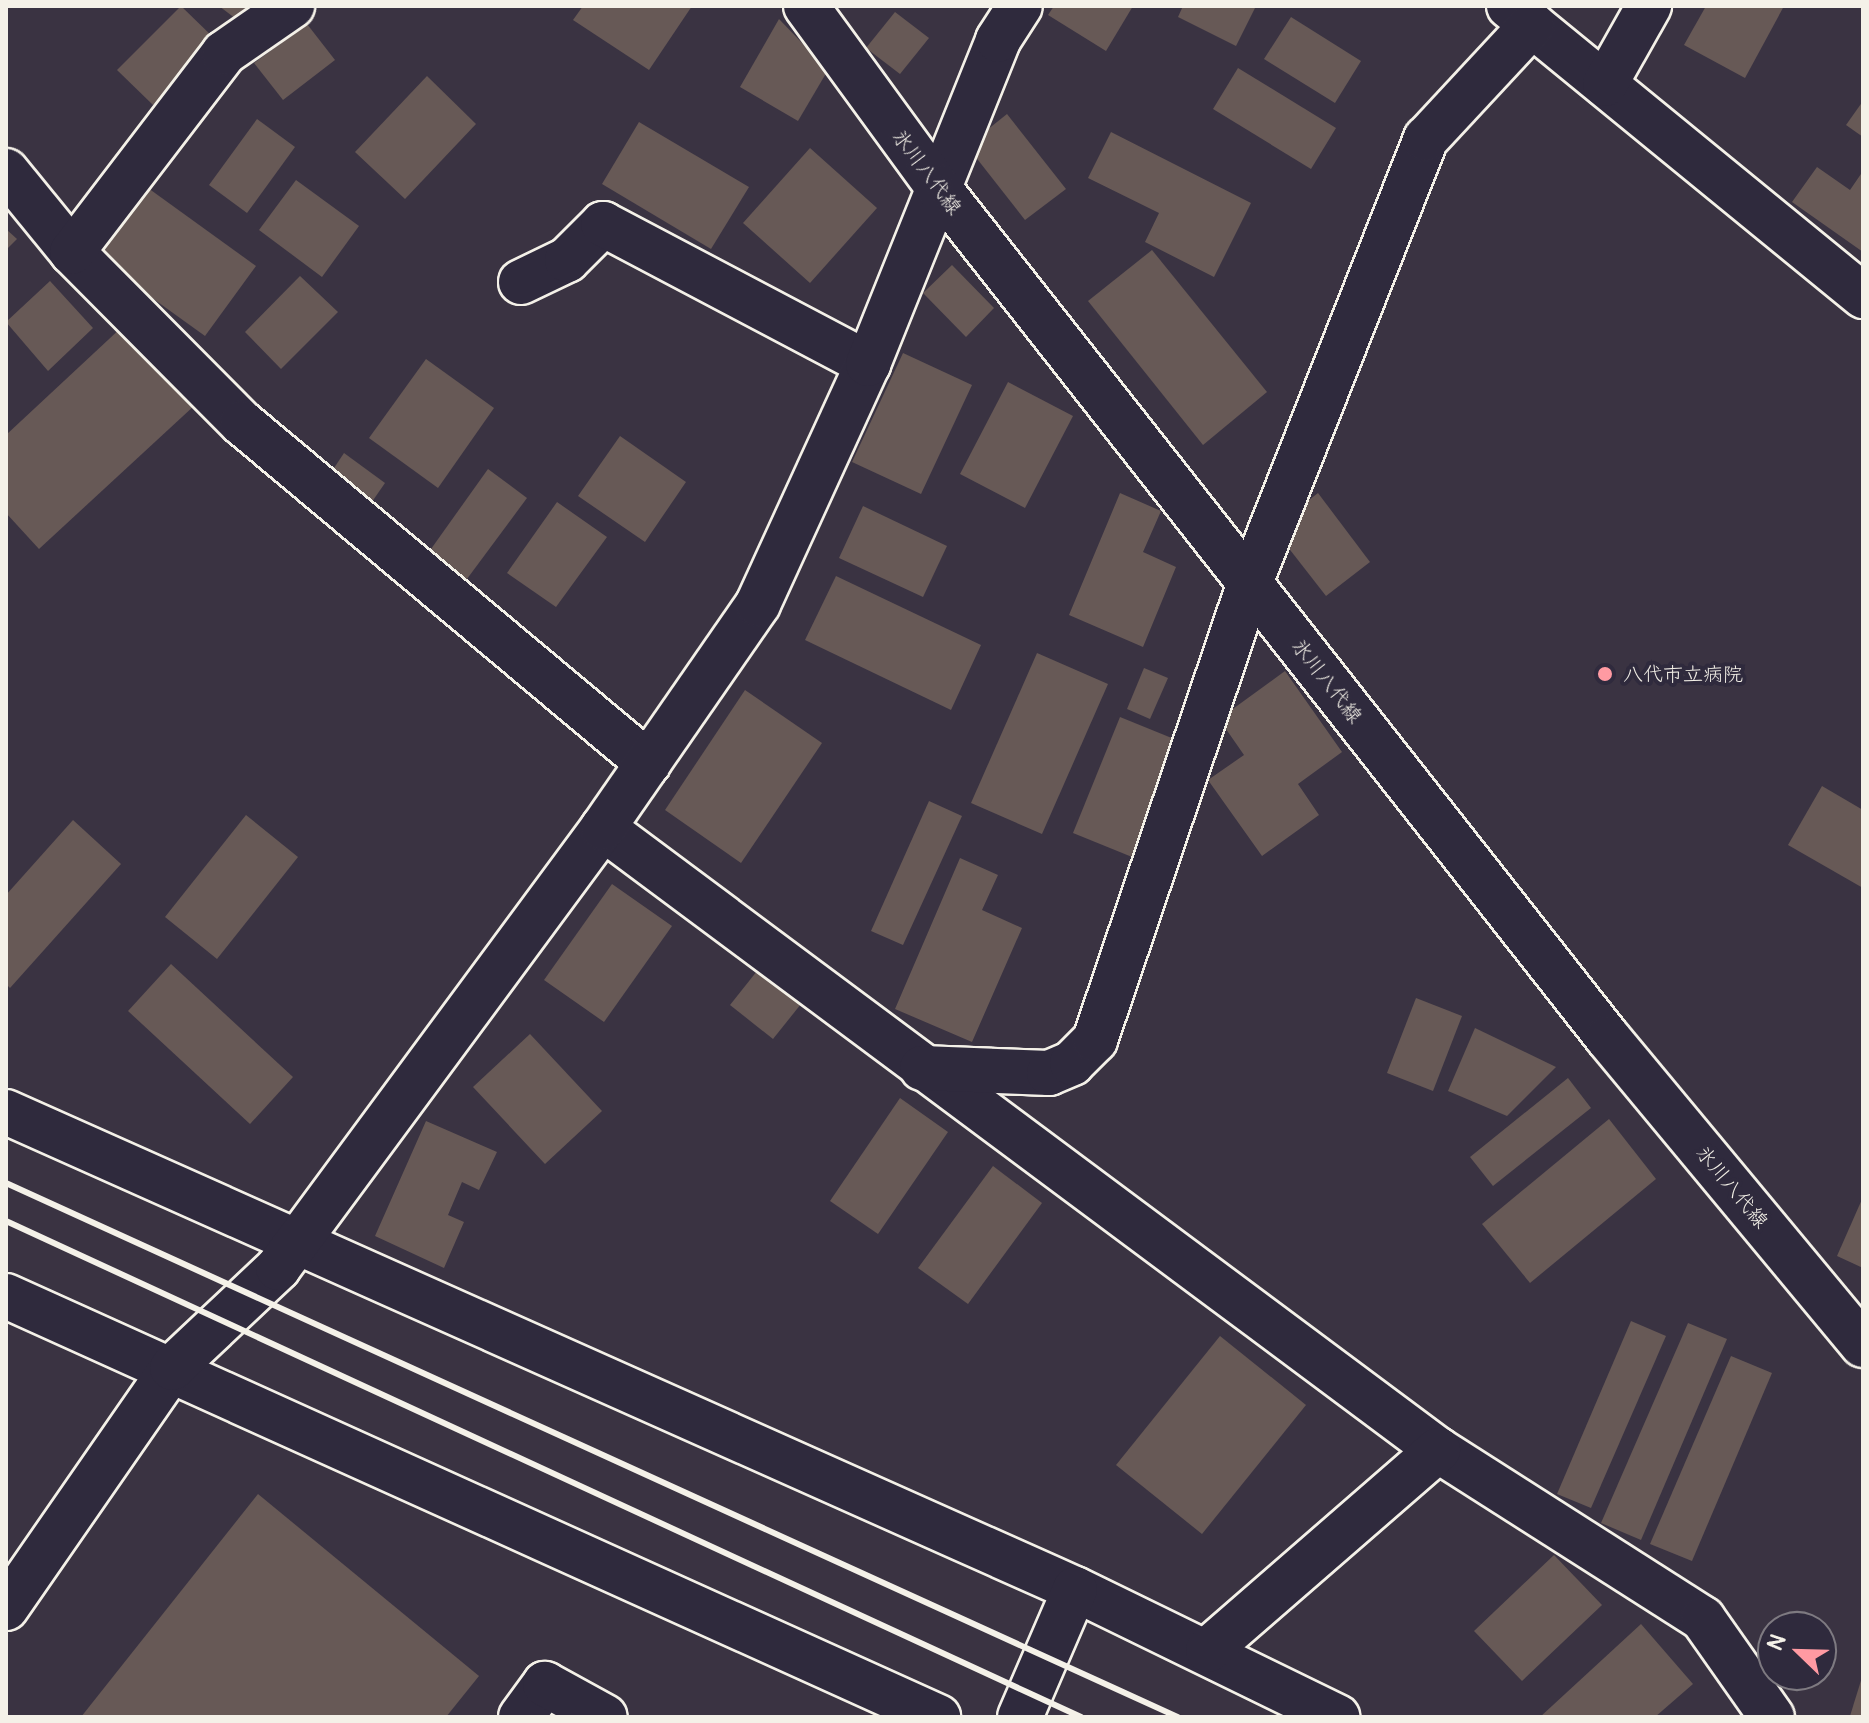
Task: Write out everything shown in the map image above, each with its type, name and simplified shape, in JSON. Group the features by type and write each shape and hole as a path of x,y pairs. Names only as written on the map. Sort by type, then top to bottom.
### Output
{"street":[{"path":"72,252 224,53 292,6"},
{"name":"氷川八代線","path":"806,6 938,187 1608,1038 1863,1345"},
{"path":"6,1608 172,1368 278,1268 603,828 758,604 868,364 998,40 1020,6"},
{"path":"1605,84 1649,6"},
{"path":"922,1068 1049,1073 1072,1063 1095,1040 1250,583 1426,139 1520,16 1863,296"},
{"path":"6,171 72,252 242,423 648,763"},
{"path":"521,282 567,260 603,224 868,364"},
{"path":"603,828 1438,1450 1703,1619 1772,1717"},
{"path":"6,1112 299,1239 1075,1589 1208,1650 1337,1717"},
{"path":"6,1296 172,1368 938,1717"},
{"path":"1208,1650 1438,1450"},
{"path":"1020,1717 1075,1589"},
{"path":"521,1717 545,1684 605,1717"}],"building":[{"path":"181,6 217,41 153,105 117,70"},
{"path":"219,6 252,6 240,22"},
{"path":"583,6 692,6 649,70 573,20"},
{"path":"1054,6 1133,6 1106,51 1048,15"},
{"path":"1183,6 1256,6 1236,46 1178,17"},
{"path":"1706,6 1784,6 1745,78 1684,45"},
{"path":"895,12 929,38 900,74 866,48"},
{"path":"1291,17 1361,61 1335,103 1264,59"},
{"path":"779,19 828,70 798,121 740,87"},
{"path":"307,24 335,60 283,100 254,63"},
{"path":"1238,68 1336,128 1311,169 1213,109"},
{"path":"427,76 476,124 405,199 355,152"},
{"path":"1863,101 1863,137 1846,125"},
{"path":"1007,114 1066,189 1025,220 967,146"},
{"path":"257,119 295,147 247,213 209,185"},
{"path":"639,122 749,187 711,249 602,184"},
{"path":"1111,132 1251,203 1214,277 1145,242 1159,213 1088,178"},
{"path":"810,148 877,208 810,283 743,223"},
{"path":"1817,167 1850,190 1863,171 1863,252 1792,202"},
{"path":"296,180 359,226 322,277 259,230"},
{"path":"148,188 256,266 205,336 98,259"},
{"path":"6,229 17,239 6,250"},
{"path":"1152,250 1267,392 1203,445 1088,301"},
{"path":"952,265 994,308 966,337 923,293"},
{"path":"300,276 338,312 281,369 245,332"},
{"path":"50,281 93,328 48,371 6,322"},
{"path":"123,326 195,405 39,549 6,513 6,435"},
{"path":"903,353 972,385 921,494 852,462"},
{"path":"426,359 494,408 438,488 369,438"},
{"path":"1008,382 1073,416 1025,508 960,474"},
{"path":"620,436 686,482 645,542 578,496"},
{"path":"344,453 385,483 367,509 326,480"},
{"path":"488,469 527,498 464,583 426,556"},
{"path":"1120,493 1161,511 1143,552 1176,567 1143,647 1069,615"},
{"path":"1318,493 1370,562 1326,596 1273,528"},
{"path":"557,502 607,537 556,607 507,573"},
{"path":"863,506 947,546 923,597 839,558"},
{"path":"836,576 981,645 951,710 805,640"},
{"path":"1037,653 1108,684 1042,834 971,803"},
{"path":"1144,668 1168,678 1150,719 1127,709"},
{"path":"1285,671 1342,752 1298,784 1319,815 1262,856 1208,780 1244,755 1219,719"},
{"path":"745,690 822,743 741,863 665,810"},
{"path":"1120,717 1184,743 1137,859 1073,833"},
{"path":"1822,786 1863,810 1863,888 1788,845"},
{"path":"929,801 962,816 903,945 871,931"},
{"path":"246,815 298,857 217,959 165,917"},
{"path":"73,820 121,864 10,988 6,984 6,895"},
{"path":"960,858 998,875 982,910 1022,928 972,1042 895,1009"},
{"path":"612,884 672,926 604,1022 544,980"},
{"path":"171,964 293,1077 250,1124 128,1011"},
{"path":"761,966 805,999 773,1039 730,1005"},
{"path":"1416,998 1462,1016 1433,1091 1387,1073"},
{"path":"1475,1028 1556,1067 1507,1116 1448,1091"},
{"path":"530,1034 602,1111 545,1164 473,1087"},
{"path":"1568,1078 1591,1108 1493,1186 1470,1157"},
{"path":"900,1098 948,1132 878,1234 830,1201"},
{"path":"1609,1119 1656,1179 1530,1283 1482,1224"},
{"path":"426,1121 497,1152 479,1190 462,1182 448,1215 464,1222 444,1268 375,1236"},
{"path":"993,1166 1042,1203 968,1304 918,1268"},
{"path":"1863,1197 1863,1268 1837,1256"},
{"path":"1631,1321 1666,1336 1591,1508 1557,1494"},
{"path":"1688,1323 1727,1339 1641,1540 1601,1523"},
{"path":"1220,1336 1306,1405 1202,1534 1116,1465"},
{"path":"1731,1356 1772,1373 1692,1561 1650,1544"},
{"path":"258,1494 479,1676 446,1717 81,1717"},
{"path":"1554,1555 1602,1605 1522,1681 1474,1631"},
{"path":"1641,1624 1693,1684 1655,1717 1540,1717"},
{"path":"1863,1674 1863,1717 1853,1717 1850,1716"}],"railway":[{"path":"6,1183 1178,1717"},
{"path":"6,1221 1081,1717"}],"place":[{"name":"八代市立病院","path":"1605,674"}]}
